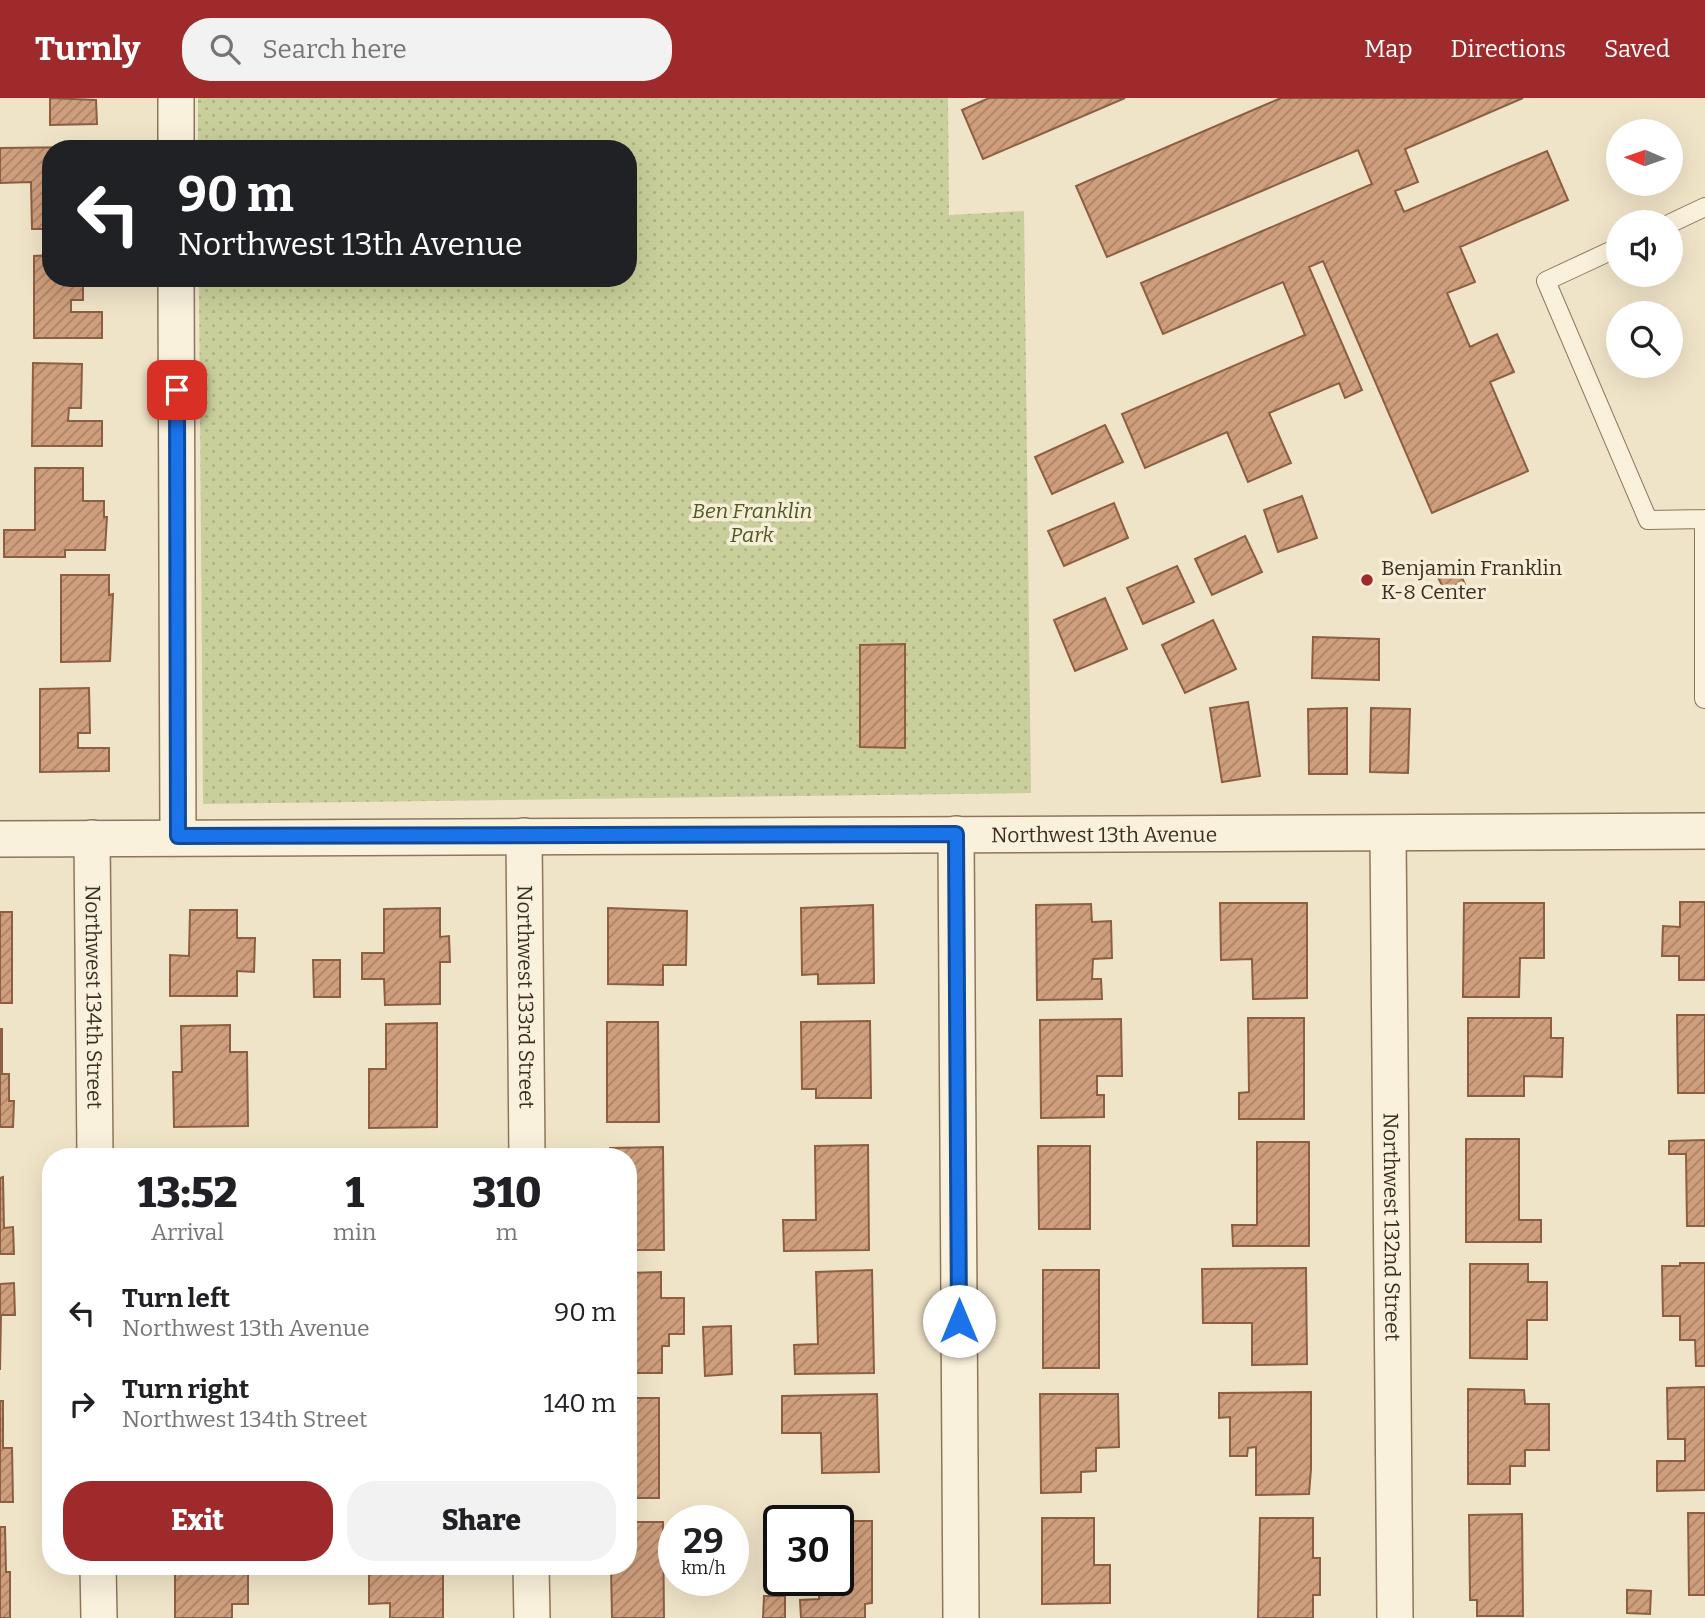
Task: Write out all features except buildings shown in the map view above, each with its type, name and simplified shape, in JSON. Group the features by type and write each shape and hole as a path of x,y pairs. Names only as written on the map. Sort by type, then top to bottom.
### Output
{"street":[{"path":"176,98 176,140"},
{"path":"176,287 178,836"},
{"name":"Northwest 13th Avenue","path":"0,839 178,836 1388,835 1705,831"},
{"path":"956,834 961,1618"},
{"name":"Northwest 132nd Street","path":"1388,835 1395,1618"},
{"name":"Northwest 133rd Street","path":"524,836 527,1148"},
{"name":"Northwest 134th Street","path":"92,838 95,1148"},
{"path":"98,1575 99,1618"},
{"path":"531,1575 532,1618"}],"lane":[{"path":"1683,217 1705,207"},
{"path":"1606,253 1546,281 1648,520 1704,519 1704,699"}],"green space":[{"name":"Ben Franklin Park","path":"198,98 948,98 949,215 1024,211 1031,793 203,804 199,287 637,287 637,140 198,140"}],"place":[{"name":"Benjamin Franklin K-8 Center","path":"1367,580"}],"route":[{"path":"177,390 178,836 956,834 959,1321"}]}
